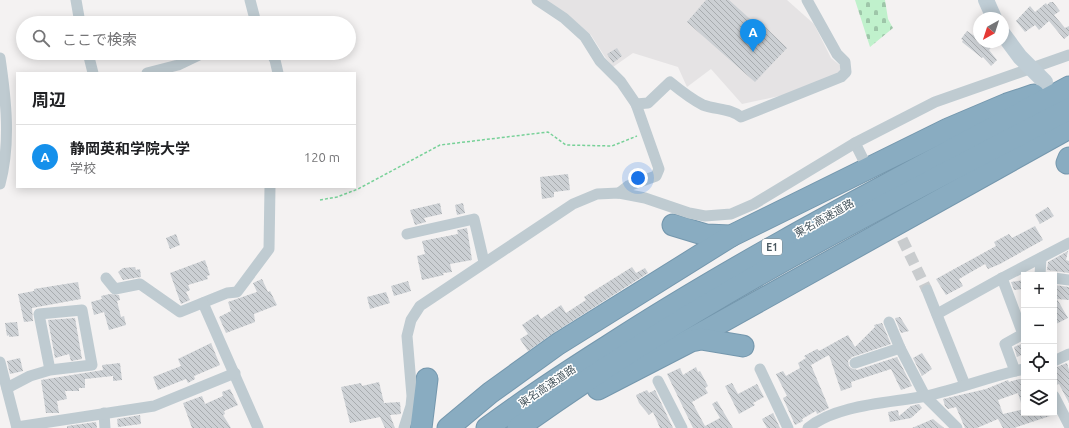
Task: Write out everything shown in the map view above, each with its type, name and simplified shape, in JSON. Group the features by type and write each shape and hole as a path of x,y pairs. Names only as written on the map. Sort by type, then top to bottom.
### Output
{"highway":[{"path":"448,428 490,393 558,344 731,236 948,129 1007,104 1069,84"},
{"name":"東名高速道路","path":"487,428 587,359 684,298 882,186 1069,87"},
{"name":"東名高速道路","path":"518,428 598,374 681,321 904,194 1069,109"},
{"path":"531,428 1069,128"},
{"path":"673,225 706,236 731,236"},
{"path":"666,352 691,341 701,339 743,346"},
{"path":"421,428 427,379"}],"street":[{"path":"76,0 79,16"},
{"path":"250,0 254,16"},
{"path":"537,0 564,18 585,37 600,61 621,82 636,104 658,163 658,173 656,176 628,186 619,193"},
{"path":"636,104 648,103 670,82 689,98 705,105 735,112 741,117 841,77 846,72 845,62 837,54 807,0"},
{"path":"986,0 991,12"},
{"path":"1009,42 1030,68 1045,82"},
{"path":"404,428 411,406 412,380 407,336 411,320 420,306 429,298 572,204 597,194 619,193 645,198 689,213 705,216 731,214 754,204 855,143 935,102 1069,55"},
{"path":"0,58 7,126 3,170 0,184"},
{"path":"90,60 94,72"},
{"path":"151,72 178,65 188,60"},
{"path":"275,60 278,72"},
{"path":"855,143 864,161"},
{"path":"106,278 115,288 140,284 180,312 227,293 237,292 269,250 270,188"},
{"path":"407,234 474,219 484,262"},
{"path":"937,314 1002,278 1069,244"},
{"path":"1040,272 1041,258"},
{"path":"808,428 819,420 844,412 925,396 1019,370 1005,344 1023,334 1002,278"},
{"path":"1057,278 1069,280"},
{"path":"927,290 965,385"},
{"path":"203,302 258,428"},
{"path":"7,388 30,376 50,370 92,365 82,310 39,314 50,370"},
{"path":"889,322 900,348 925,396 957,428"},
{"path":"855,363 900,348"},
{"path":"1057,360 1069,354"},
{"path":"0,362 17,427 154,406 234,373"},
{"path":"760,369 788,428"},
{"path":"658,381 682,428"},
{"path":"1057,402 1069,425"},
{"path":"104,413 105,428"}],"path":[{"path":"320,200 337,197 358,189 440,146 548,132 566,145 612,146 646,133"}],"shaded area":[{"path":"545,0 787,0 814,24 831,58 842,67 842,72 784,95 742,104 711,69 687,87 678,67 633,53 613,67 591,35 568,15"}],"green space":[{"path":"855,0 885,0 888,19 893,28 870,47"}],"building":[{"path":"706,0 729,0 759,27 762,24 787,48 755,82 687,22"},
{"path":"1050,2 1053,2 1060,11 1054,15 1065,28 1069,26 1069,35 1064,39 1049,21 1039,30 1035,25 1025,32 1016,21 1030,6 1035,12 1046,3 1047,5"},
{"path":"967,31 973,35 973,48 990,48 989,50 997,60 991,66 983,57 982,58 962,42 963,40 961,39"},
{"path":"617,48 622,56 613,63 607,54"},
{"path":"568,174 570,190 554,192 554,197 542,199 540,177"},
{"path":"440,203 442,214 424,218 426,222 415,225 410,210"},
{"path":"463,203 465,213 457,215 455,205"},
{"path":"1048,207 1054,216 1040,224 1035,215"},
{"path":"1035,226 1043,240 988,269 985,264 959,279 963,286 946,295 936,279 996,246 994,242 1009,234 1012,238"},
{"path":"467,228 472,260 450,264 452,272 443,273 444,275 422,280 417,256 425,254 422,241 458,234 457,230"},
{"path":"176,234 180,245 170,249 166,238"},
{"path":"1068,251 1066,260 1069,261 1069,273 1047,270 1048,262"},
{"path":"205,260 210,275 207,276 208,279 188,285 190,290 186,292 190,300 181,304 170,273"},
{"path":"135,267 136,270 140,269 141,277 123,280 118,272 123,268"},
{"path":"632,267 636,273 645,268 648,273 528,351 520,339 528,334 522,325 538,314 541,319 561,305 566,313 586,300 584,297"},
{"path":"262,279 268,292 270,291 277,305 254,314 255,322 226,333 219,317 231,311 228,302 257,292 253,283"},
{"path":"1021,280 1021,289 1014,290 1011,282"},
{"path":"408,281 411,291 394,296 391,286"},
{"path":"78,282 81,299 32,308 33,321 24,322 18,294 34,291 34,289"},
{"path":"1057,285 1069,287 1069,300 1057,299"},
{"path":"386,292 390,303 370,309 367,297"},
{"path":"110,294 119,295 120,300 117,301 121,317 124,316 126,325 109,330 104,312 94,315 91,302 102,299 101,296"},
{"path":"1057,299 1068,318 1057,324"},
{"path":"900,317 909,331 901,333 895,318"},
{"path":"75,318 82,359 71,361 69,354 55,358 48,320"},
{"path":"17,322 19,336 7,336 5,323"},
{"path":"882,323 891,344 852,357 848,361 849,366 857,370 897,357 912,386 901,390 891,369 851,382 852,387 841,391 829,355 811,365 829,408 817,414 816,411 795,425 783,398 787,396 776,374 783,371 786,376 800,368 798,363 806,358 804,356 817,349 819,351 848,335 855,347 875,327 874,325"},
{"path":"211,343 220,365 194,376 195,379 188,383 186,379 158,390 153,377 181,366 178,359"},
{"path":"1021,344 1021,355 1017,357 1014,347"},
{"path":"922,353 932,369 922,376 913,358"},
{"path":"20,358 23,371 10,374 7,361"},
{"path":"120,363 122,380 113,381 113,376 85,379 85,388 79,388 79,391 65,391 67,399 57,401 59,413 46,413 41,380 103,370 102,365"},
{"path":"1067,363 1069,370 1069,403 1059,384 1057,385 1057,367"},
{"path":"696,367 698,372 700,371 708,386 705,388 708,393 692,402 705,426 720,418 712,404 717,401 733,428 693,428 667,374 680,368 683,375"},
{"path":"1021,379 1021,403 1018,393 998,400 1003,414 1021,410 1021,416 1050,416 1014,428 1003,428 998,419 977,428 965,428 956,407 948,409 945,406 943,399 986,389 1008,380 1009,382"},
{"path":"379,382 384,403 400,402 401,414 390,415 395,428 385,428 380,417 350,423 341,387 361,383 362,386"},
{"path":"732,383 738,394 757,384 764,397 753,403 755,405 739,414 725,386"},
{"path":"230,389 238,405 224,411 225,414 223,415 231,428 192,428 183,403 202,396 205,404 223,396 222,392"},
{"path":"647,390 649,393 655,390 673,428 660,428 653,412 649,415 639,403 636,395"},
{"path":"919,404 922,408 911,418 890,422 888,412 898,410 899,416 911,406"},
{"path":"773,413 780,428 767,428 762,419"},
{"path":"140,415 141,424 118,427 117,419"},
{"path":"933,419 944,428 912,428"},
{"path":"96,422 97,428 67,428 67,426"}],"tunnel":[{"path":"866,165 927,290"}],"place":[{"name":"静岡英和学院大学","path":"753,52"}]}
